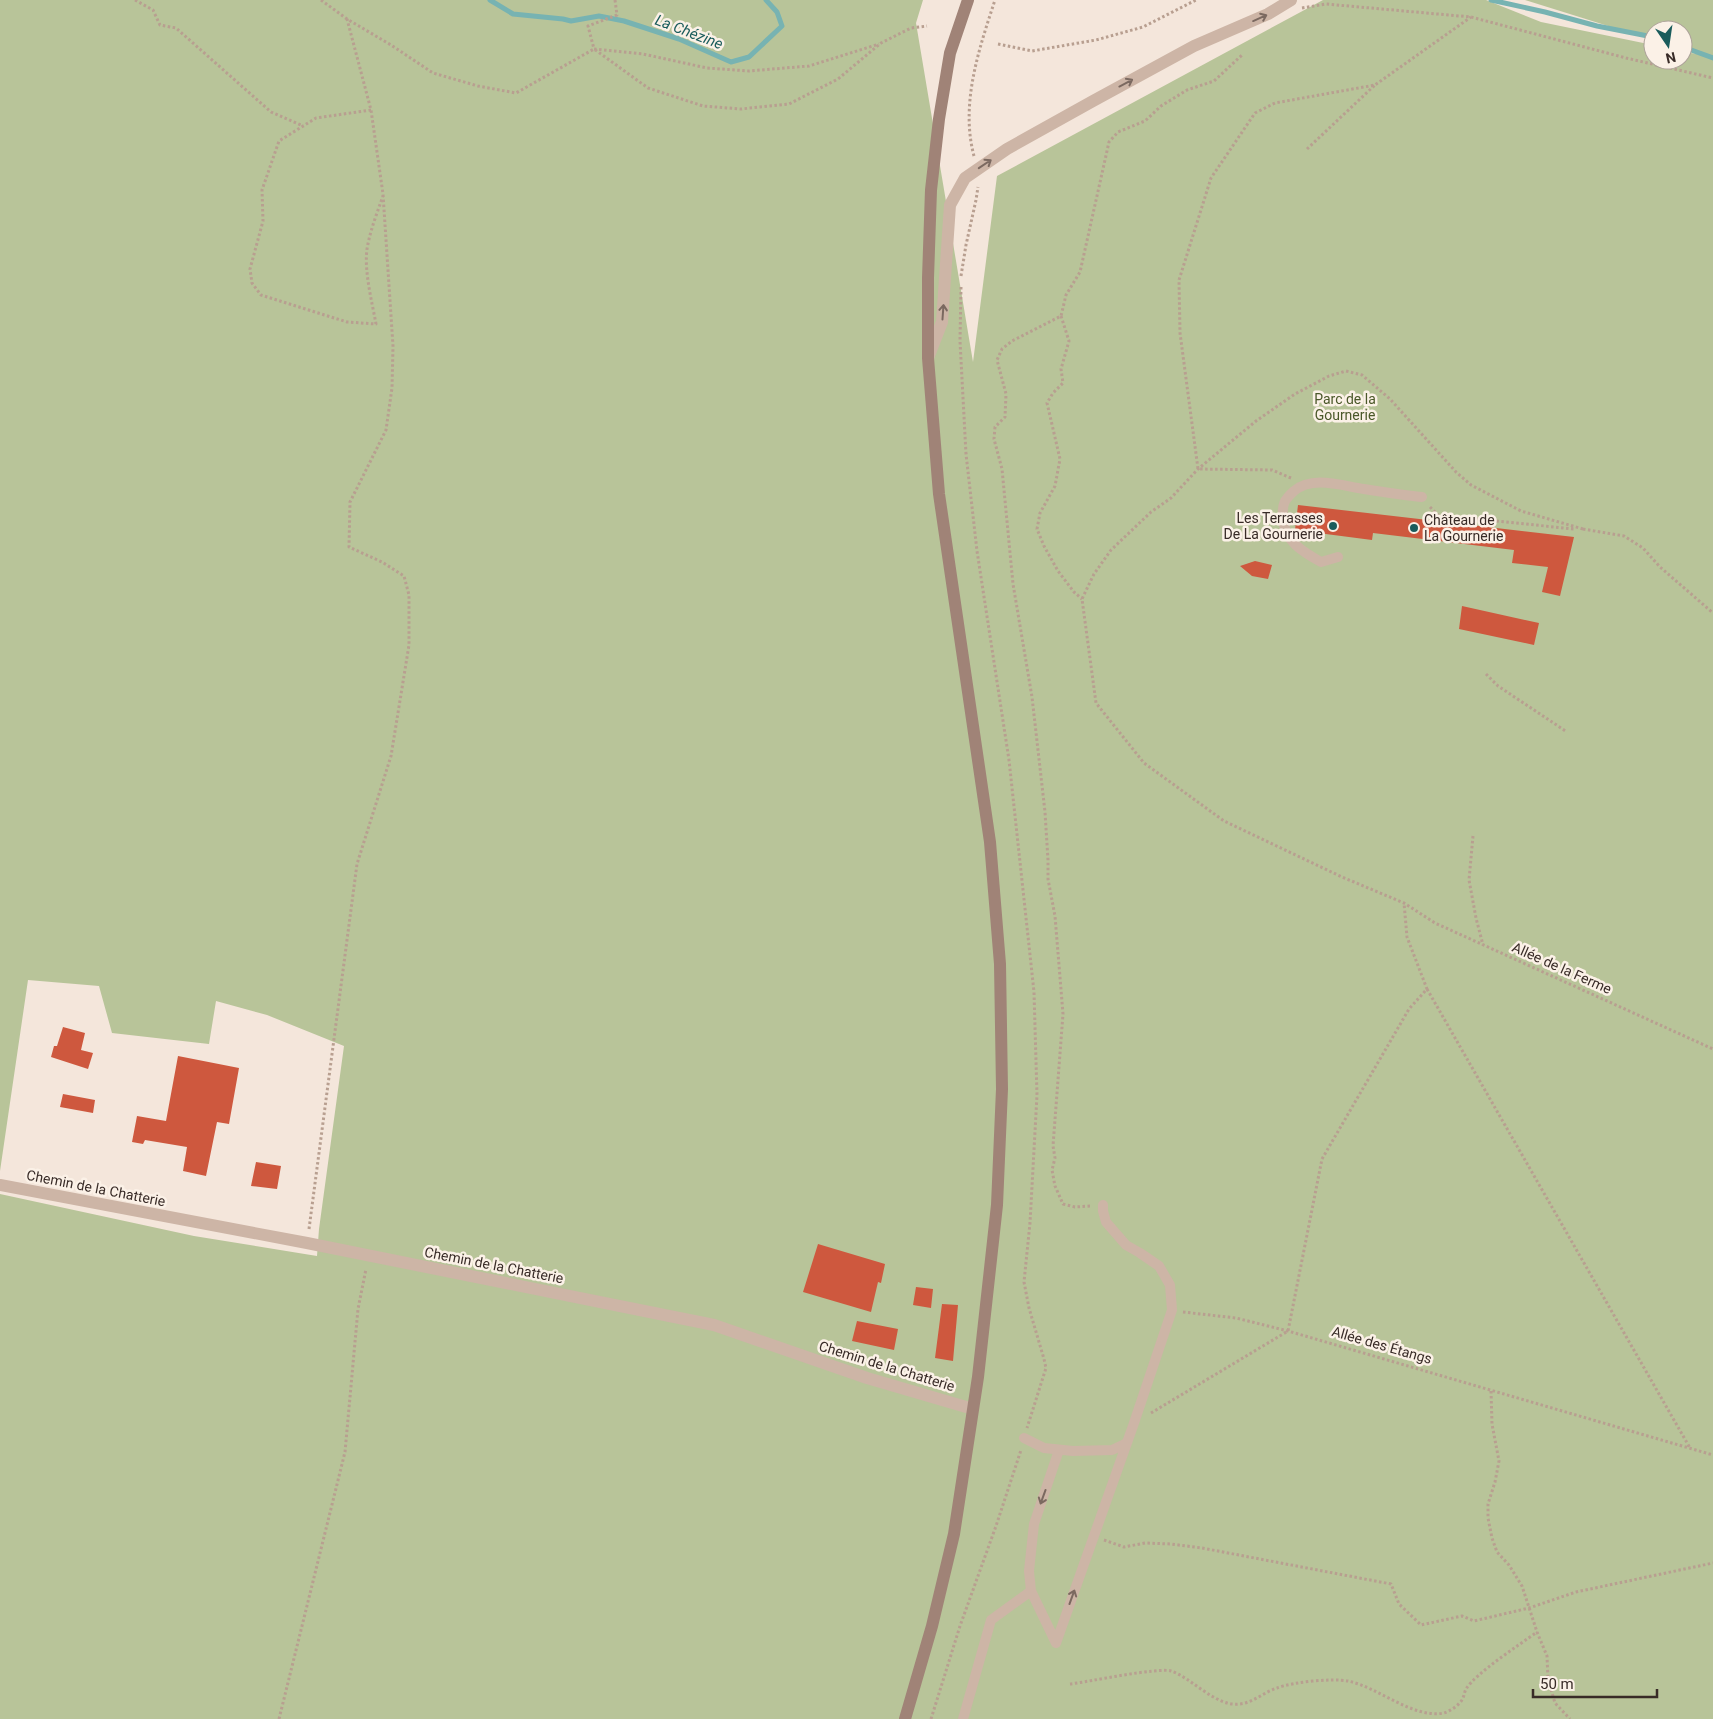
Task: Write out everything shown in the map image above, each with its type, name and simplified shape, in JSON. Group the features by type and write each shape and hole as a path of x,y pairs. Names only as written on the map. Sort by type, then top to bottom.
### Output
{"main road":[{"path":"905,1719 932,1626 954,1534 973,1409 997,1205 1002,1089 1000,964 990,842 939,494 928,358 928,278 932,181 939,119 950,53 968,0"}],"street":[{"path":"928,358 942,322 950,205 965,178 1007,150 1194,46 1294,4"},
{"name":"Chemin de la Chatterie","path":"0,1185 307,1243 714,1325 875,1380 973,1409"}],"lane":[{"path":"1338,557 1321,562 1306,554 1291,542 1283,524 1285,499 1299,487 1318,482 1422,497"},
{"path":"1059,1450 1034,1524 1029,1571 1031,1591 1056,1643 1127,1444 1172,1310 1170,1285 1159,1266 1140,1252 1126,1245 1106,1222 1103,1204"},
{"path":"1024,1438 1044,1448 1093,1452 1112,1450 1127,1444"},
{"path":"963,1719 991,1620 1031,1591"}],"path":[{"path":"135,0 153,10 160,25 176,28 271,112 303,126"},
{"path":"321,0 347,19 433,72 478,86 516,93 594,49 644,54 707,68 749,71 810,66 882,43 911,28 927,26"},
{"path":"615,0 617,15 588,26 594,49 648,88 703,106 741,109 789,104 838,79 882,43"},
{"path":"931,1719 960,1626 996,1526 1046,1368 1029,1308 1024,1282 1034,1159 1037,1095 1036,1032 1028,936 1009,760 977,551 965,444 959,309 961,276 976,200 978,176 972,150 969,114 975,67 995,0"},
{"path":"998,44 1032,51 1096,40 1144,27 1196,0"},
{"path":"1294,4 1326,4 1472,17 1626,58 1713,78"},
{"path":"1307,149 1376,85 1472,17"},
{"path":"307,1243 357,864 391,756 409,645 409,596 404,576 382,562 349,547 350,502 386,430 392,388 394,346 383,194 371,110 347,19"},
{"path":"1242,55 1214,81 1188,90 1161,106 1145,121 1118,132 1109,142 1080,272 1066,295 1060,316 1069,341 1061,369 1063,383 1053,393 1047,404 1060,459 1055,486 1040,513 1037,529 1058,571 1074,592 1082,599 1094,574 1111,550 1151,512 1171,498 1198,469 1256,421 1295,394 1329,376 1346,371 1362,375 1390,399 1456,472 1471,485 1520,511 1583,529"},
{"path":"1198,469 1180,334 1179,280 1211,178 1255,113 1275,103 1376,85"},
{"path":"371,110 316,118 279,141 262,190 263,221 250,268 252,283 261,295 347,322 376,324 369,288 367,251 383,194"},
{"path":"1060,316 1012,341 1002,350 997,360 1006,394 1005,417 995,427 994,440 1002,469 1013,584 1032,697 1045,812 1048,879 1055,916 1063,1014 1053,1146 1055,1158 1052,1170 1055,1186 1063,1204 1075,1207 1103,1204"},
{"path":"1198,469 1272,470 1308,484"},
{"path":"1422,497 1438,516 1583,529 1624,536 1643,548 1660,567 1713,612"},
{"name":"Allée de la Ferme","path":"1082,599 1096,703 1144,762 1224,821 1342,877 1404,903 1435,924 1713,1049"},
{"path":"1486,674 1498,686 1566,732"},
{"path":"1473,836 1469,880 1483,945"},
{"path":"1404,903 1407,937 1427,989 1690,1448"},
{"path":"1134,1423 1288,1331 1322,1159 1409,1009 1427,989"},
{"path":"279,1719 345,1452 358,1309 369,1256"},
{"name":"Allée des Étangs","path":"1172,1310 1236,1318 1288,1331 1713,1455"},
{"path":"1491,1391 1492,1424 1499,1461 1488,1504 1488,1518 1497,1552 1509,1565 1522,1586 1536,1632 1547,1656 1548,1679 1555,1703 1570,1719"},
{"path":"1094,1536 1124,1547 1145,1543 1202,1548 1391,1584 1399,1604 1421,1625 1462,1616 1474,1620 1529,1608 1576,1592 1713,1563"},
{"path":"1070,1684 1156,1671 1170,1671 1221,1700 1239,1704 1262,1696 1277,1688 1328,1679 1349,1681 1367,1687 1402,1705 1427,1714 1439,1714 1456,1706 1462,1700 1466,1689 1480,1674 1536,1632"}],"green space":[{"name":"Parc de la Gournerie","path":"0,0 923,0 916,23 973,362 997,176 1323,0 1486,0 1541,22 1643,43 1643,70 1693,70 1693,53 1698,54 1693,52 1693,20 1643,20 1643,37 1525,0 1713,0 1713,1719 0,1719 0,1194 194,1236 317,1256 344,1046 267,1015 216,1001 209,1044 112,1033 99,986 28,980 0,1171"}],"building":[{"name":"Château de La Gournerie","path":"1298,505 1574,537 1560,596 1542,592 1548,567 1512,563 1514,550 1373,533 1372,540 1295,530"},
{"path":"1255,561 1272,565 1268,579 1252,576 1240,566"},
{"path":"1462,606 1539,623 1534,645 1459,629"},
{"path":"63,1027 85,1033 81,1050 93,1053 88,1069 51,1057"},
{"path":"178,1056 239,1068 229,1124 217,1122 206,1176 183,1171 187,1147 145,1140 143,1144 132,1142 137,1116 166,1121"},
{"path":"63,1094 95,1100 93,1113 60,1107"},
{"path":"256,1162 281,1166 277,1189 251,1186"},
{"path":"818,1244 885,1264 881,1283 878,1282 871,1312 803,1292"},
{"path":"916,1287 933,1289 931,1308 913,1305"},
{"path":"942,1304 958,1305 953,1361 935,1358"},
{"path":"857,1321 898,1329 894,1350 852,1341"}],"waterway":[{"name":"La Chézine","path":"490,0 513,14 571,21 599,16 624,21 679,39 731,62 749,57 782,26 777,12 766,0"},
{"name":"La Chézine","path":"1491,0 1597,26 1643,35"},
{"name":"La Chézine","path":"1693,51 1713,58"}],"place":[{"name":"Les Terrasses De La Gournerie","path":"1333,526"},
{"name":"Château de La Gournerie","path":"1414,528"}]}
